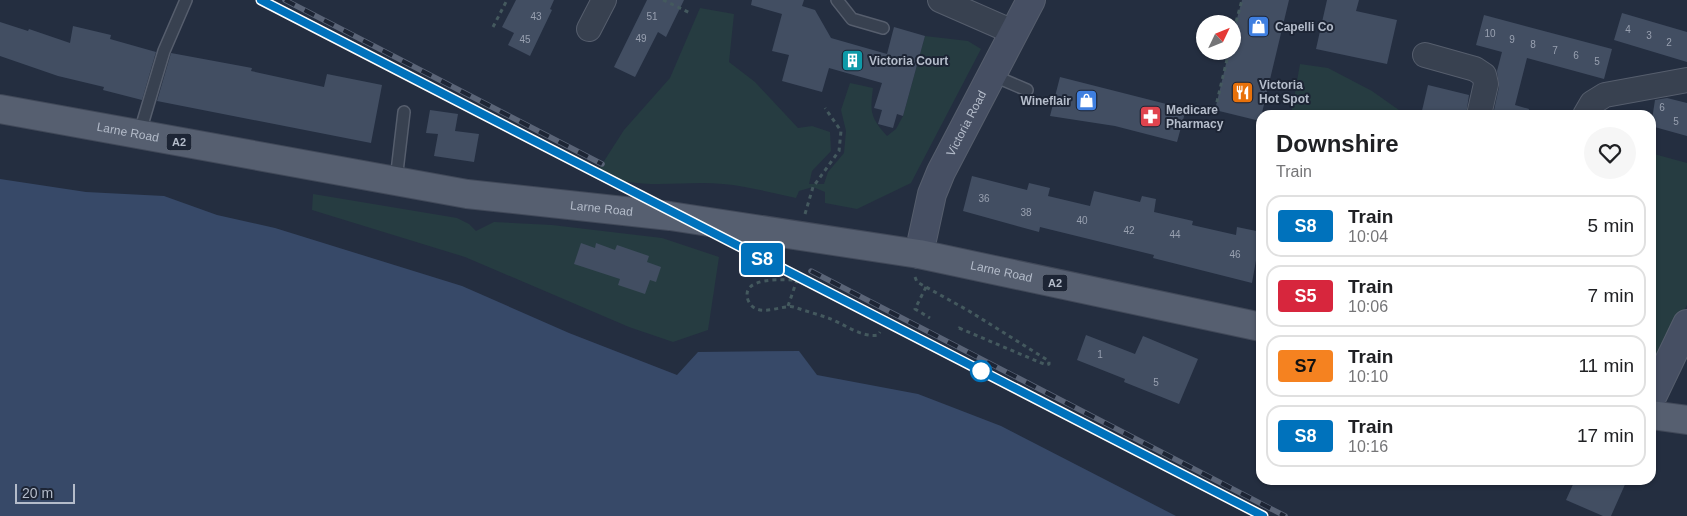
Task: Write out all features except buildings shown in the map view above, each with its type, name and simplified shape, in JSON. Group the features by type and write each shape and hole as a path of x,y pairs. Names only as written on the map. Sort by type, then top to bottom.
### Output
{"main road":[{"name":"Larne Road","path":"0,109 467,194 670,216 917,254 1256,326"},
{"path":"1656,416 1687,420"}],"street":[{"path":"589,29 604,0"},
{"path":"940,0 1013,32"},
{"name":"Victoria Road","path":"917,254 932,194 990,75 1030,0"},
{"path":"1425,56 1475,69 1482,73 1486,84 1480,110"},
{"path":"1588,110 1592,102 1608,94 1687,80"},
{"path":"1656,389 1687,324"}],"lane":[{"path":"139,135 164,52 186,0"},
{"path":"837,0 852,19 882,28"},
{"path":"990,75 1027,90"},
{"path":"396,180 404,112"}],"path":[{"path":"494,27 507,0"},
{"path":"663,0 690,13"},
{"path":"1238,15 1242,0"},
{"path":"1215,110 1227,60"},
{"path":"788,306 799,274 776,267 788,235 822,172 839,151 841,131 825,108"},
{"path":"917,254 915,275 917,282 970,311 1049,361 1049,364 1046,365 960,328 958,330"},
{"path":"797,280 756,282 749,288 748,300 759,309 782,309 788,306 829,318 870,336 878,336 880,332"},
{"path":"926,287 915,309 930,318"}],"green space":[{"path":"700,8 734,14 729,62 755,82 798,128 812,126 830,132 831,151 812,171 809,184 824,184 828,172 844,153 846,131 841,110 850,83 873,88 872,114 877,124 887,136 896,129 903,116 925,36 968,41 981,49 911,183 857,209 825,203 825,192 813,187 799,191 796,198 723,184 643,184 627,182 597,172 624,130 670,78"},
{"path":"1300,64 1328,68 1372,91 1399,110 1292,110"},
{"path":"1656,155 1687,163 1687,305 1656,365"},
{"path":"313,194 457,218 469,224 476,231 494,222 552,225 662,238 719,257 708,330 673,342 629,327 465,257 312,210"}],"water":[{"path":"0,179 86,192 164,196 217,215 275,228 462,286 569,333 677,375 698,352 799,351 817,375 918,394 1001,426 1176,516 0,516"}],"railway":[{"path":"261,0 597,172"},
{"path":"285,0 602,164"},
{"path":"811,271 1285,516"},
{"path":"805,282 1263,516"}],"train":[{"name":"S8","path":"261,0 612,180 785,272 1263,516"}],"place":[{"name":"Capelli Co","path":"1259,27"},
{"name":"Victoria Court","path":"853,61"},
{"name":"Victoria Hot Spot","path":"1243,92"},
{"name":"Wineflair","path":"1087,101"},
{"name":"Medicare Pharmacy","path":"1150,117"}]}
